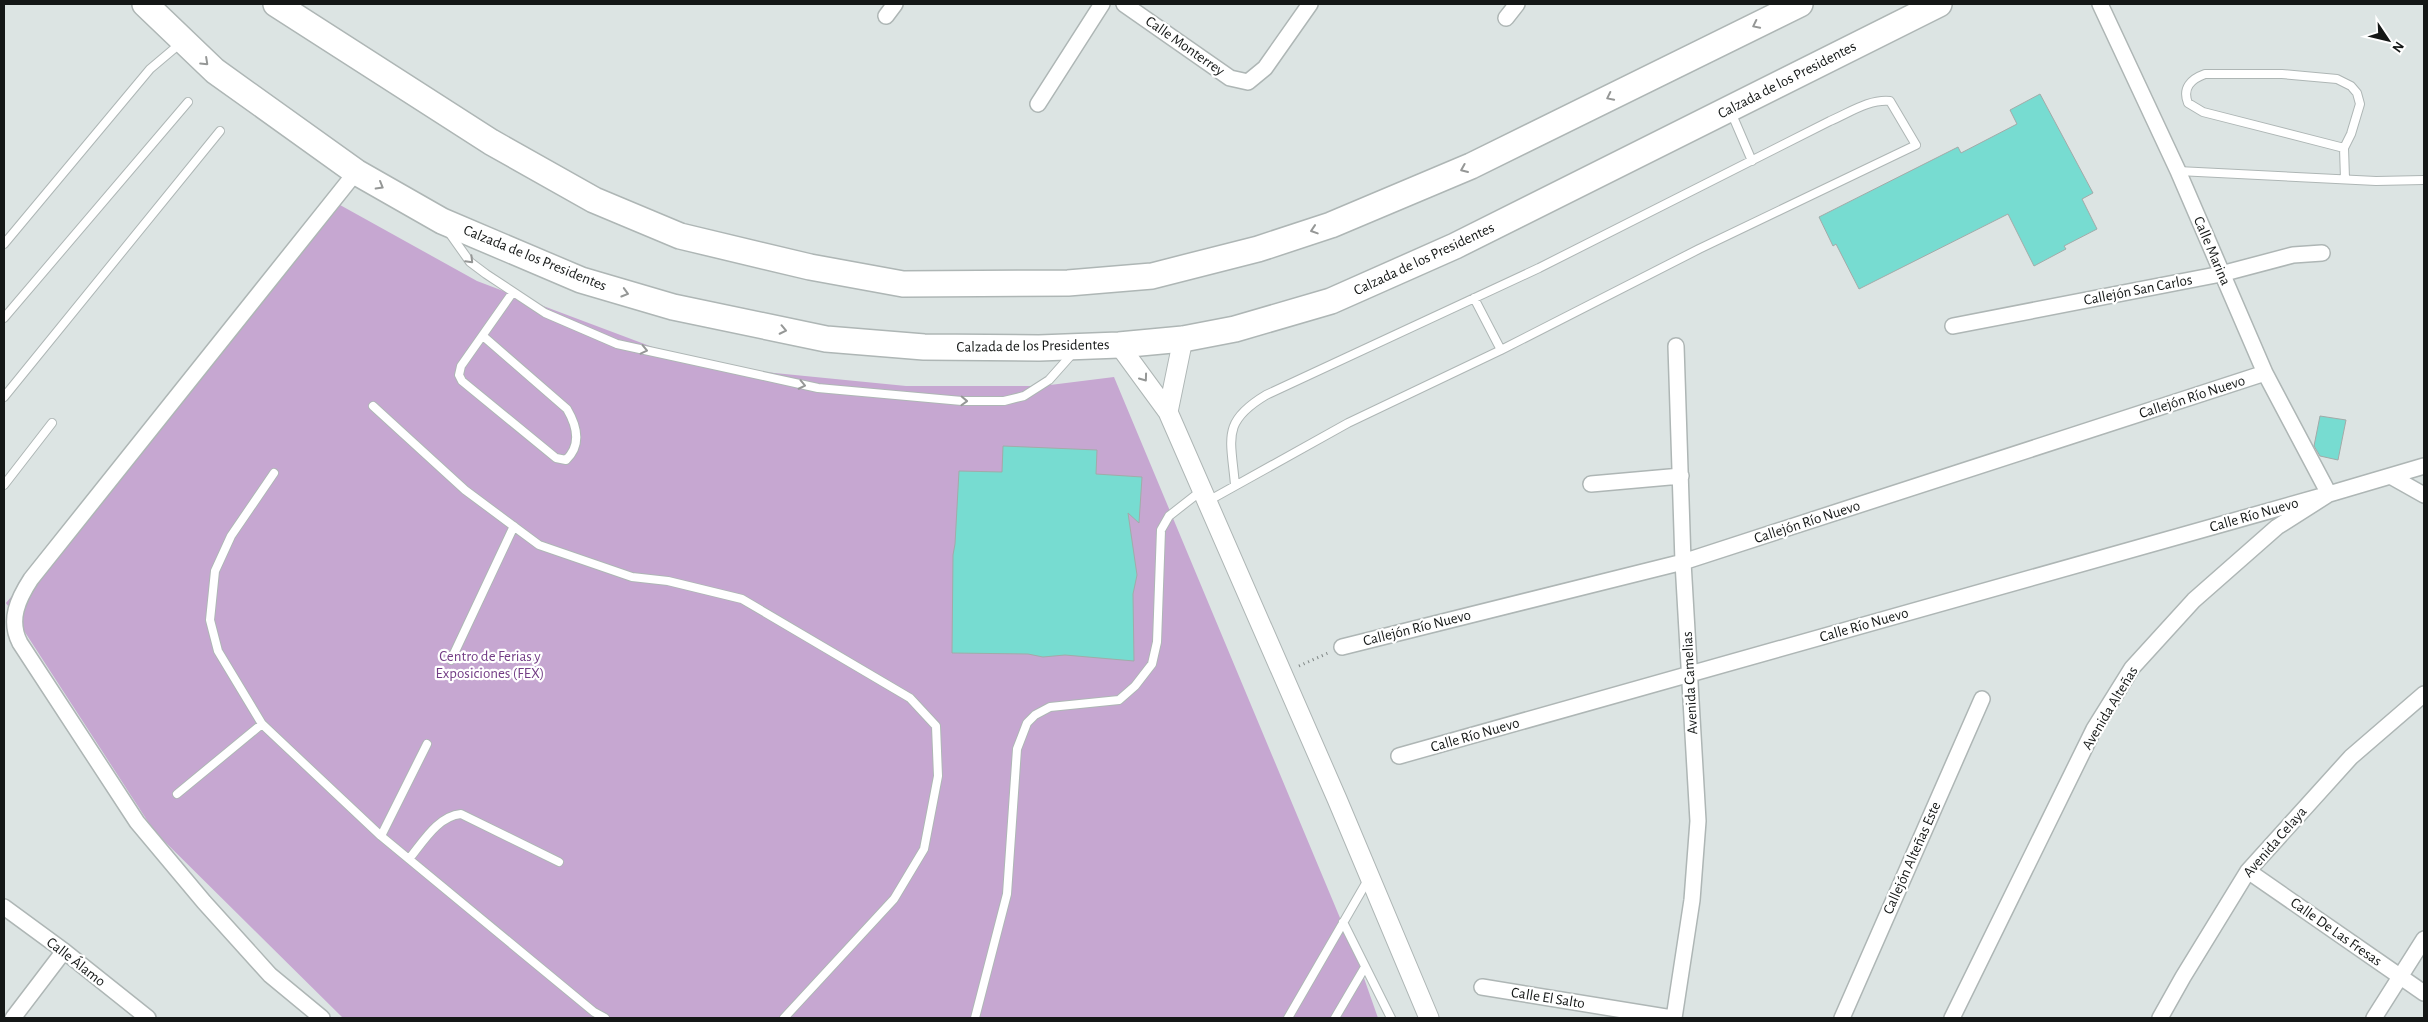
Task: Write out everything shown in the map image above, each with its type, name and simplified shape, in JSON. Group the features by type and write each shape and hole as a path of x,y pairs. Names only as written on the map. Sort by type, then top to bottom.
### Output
{"highway":[{"name":"Calzada de los Presidentes","path":"145,4 215,71 356,172 442,221 581,280 673,307 826,339 924,347 1119,345 1183,339 1235,329 1331,301 1455,246 1940,4"},
{"path":"276,4 492,142 594,200 680,236 810,267 903,284 1068,283 1152,276 1258,248 1331,225 1471,166 1800,4"}],"street":[{"path":"1038,104 1102,4"},
{"name":"Calle Monterrey","path":"1124,4 1230,78 1248,82 1265,68 1310,4"},
{"path":"1506,18 1517,4"},
{"name":"Calle Marina","path":"2100,4 2178,171 2265,373 2329,494"},
{"path":"322,1018 270,975 204,902 137,822 20,643 16,635 13,616 23,591 31,579 356,172"},
{"name":"Callejón San Carlos","path":"1953,326 2221,274 2293,256 2322,253"},
{"path":"1168,412 1183,339"},
{"path":"1119,345 1168,412 1206,495 1429,1018"},
{"name":"Avenida Camelias","path":"1673,1018 1692,900 1698,821 1683,562 1676,346"},
{"name":"Callejón Río Nuevo","path":"1342,647 1683,562 2265,373"},
{"name":"Avenida Alteñas","path":"1952,1018 2094,729 2132,668 2201,594 2277,527 2329,494 2392,477 2424,466"},
{"path":"1591,484 1681,476"},
{"path":"2392,477 2424,495"},
{"name":"Calle Río Nuevo","path":"1399,756 2329,494"},
{"name":"Avenida Celaya","path":"2160,1018 2248,872 2350,756 2424,694"},
{"name":"Callejón Alteñas Este","path":"1842,1018 1982,699"},
{"name":"Calle De Las Fresas","path":"2248,872 2424,992"},
{"name":"Calle Álamo","path":"4,907 64,951 148,1018"},
{"path":"2374,1018 2424,939"},
{"path":"13,1018 64,951"},
{"name":"Calle El Salto","path":"1482,987 1673,1018"}],"lane":[{"path":"4,244 150,68 183,41"},
{"path":"2344,148 2203,112 2188,103 2186,91 2189,84 2196,77 2205,74 2282,74 2337,78 2351,86 2357,93 2360,104 2351,134 2344,148 2345,179"},
{"path":"975,1018 1007,894 1017,749 1022,734 1035,715 1050,707 1120,700 1135,686 1152,664 1157,642 1160,530 1169,516 1206,495 1234,485 1348,423 1501,350 1699,249 1916,145 1890,101 1879,100 1830,121 1474,298 1266,395 1247,406 1236,418 1231,431 1234,485"},
{"path":"4,318 188,102"},
{"path":"1730,109 1752,161"},
{"path":"4,396 220,131"},
{"path":"2178,171 2345,179 2424,180"},
{"path":"442,221 470,262 545,313 617,344 818,388 962,401 1004,401 1024,396 1049,380 1078,346"},
{"path":"483,336 567,408 575,422 577,445 573,453 566,460 556,458 462,381 459,375 461,366 513,292"},
{"path":"1474,298 1501,350"},
{"path":"373,406 465,490 538,545 632,577 678,583 742,599 910,698 936,726 938,776 924,849 894,899 784,1018"},
{"path":"4,485 52,424"},
{"path":"274,473 231,536 215,571 210,620 218,651 262,724 381,836 594,1012 605,1018"},
{"path":"451,660 514,526"},
{"path":"177,794 262,724"},
{"path":"381,836 427,744"},
{"path":"409,859 443,820 452,815 461,814 559,862"},
{"path":"1288,1018 1370,877"},
{"path":"1343,922 1391,1018"},
{"path":"1335,1018 1365,967"}],"path":[{"path":"1283,674 1342,647"}],"green space":[{"name":"Centro de Ferias y Exposiciones (FEX)","path":"331,200 477,281 703,366 906,386 1042,386 1114,377 1358,961 1378,1018 343,1018 154,831 6,603 111,479"}],"building":[{"path":"2040,94 2093,193 2082,199 2097,229 2064,246 2066,249 2034,266 2008,214 1859,289 1836,244 1833,246 1819,217 1958,147 1961,153 2017,124 2010,110"},
{"path":"2320,416 2346,420 2338,460 2320,456 2314,446"},
{"path":"1003,446 1097,450 1096,474 1142,477 1139,523 1128,513 1137,575 1133,594 1134,661 1065,655 1043,657 1028,654 952,653 953,555 959,471 1002,472"}]}
